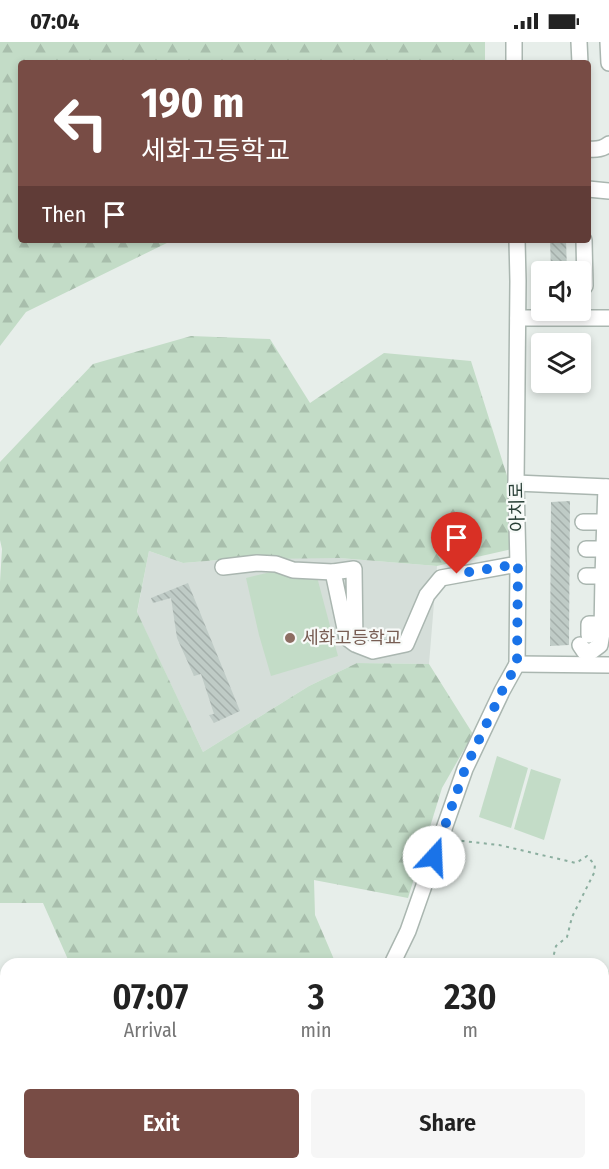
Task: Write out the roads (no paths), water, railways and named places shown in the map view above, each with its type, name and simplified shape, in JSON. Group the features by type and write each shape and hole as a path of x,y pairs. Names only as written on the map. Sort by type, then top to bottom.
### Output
{"street":[{"path":"514,42 514,60"},
{"path":"579,42 580,60"},
{"path":"608,42 609,63"},
{"path":"591,148 598,149 609,144"},
{"path":"591,189 609,190"},
{"name":"아치로","path":"395,958 408,931 465,769 517,664 517,243"},
{"path":"584,243 584,261"},
{"path":"518,318 609,318"},
{"path":"516,483 607,487 603,576 595,603 602,624 600,645 592,651 584,651 584,640"},
{"path":"583,522 604,522"},
{"path":"586,549 604,549"},
{"path":"223,567 257,563 276,564 293,570 333,572 354,568 355,644"},
{"path":"333,572 347,638 373,651 406,644 427,595 441,578 518,564"},
{"path":"586,576 603,576"},
{"path":"517,664 609,664"}],"place":[{"name":"세화고등학교","path":"290,638"}]}
